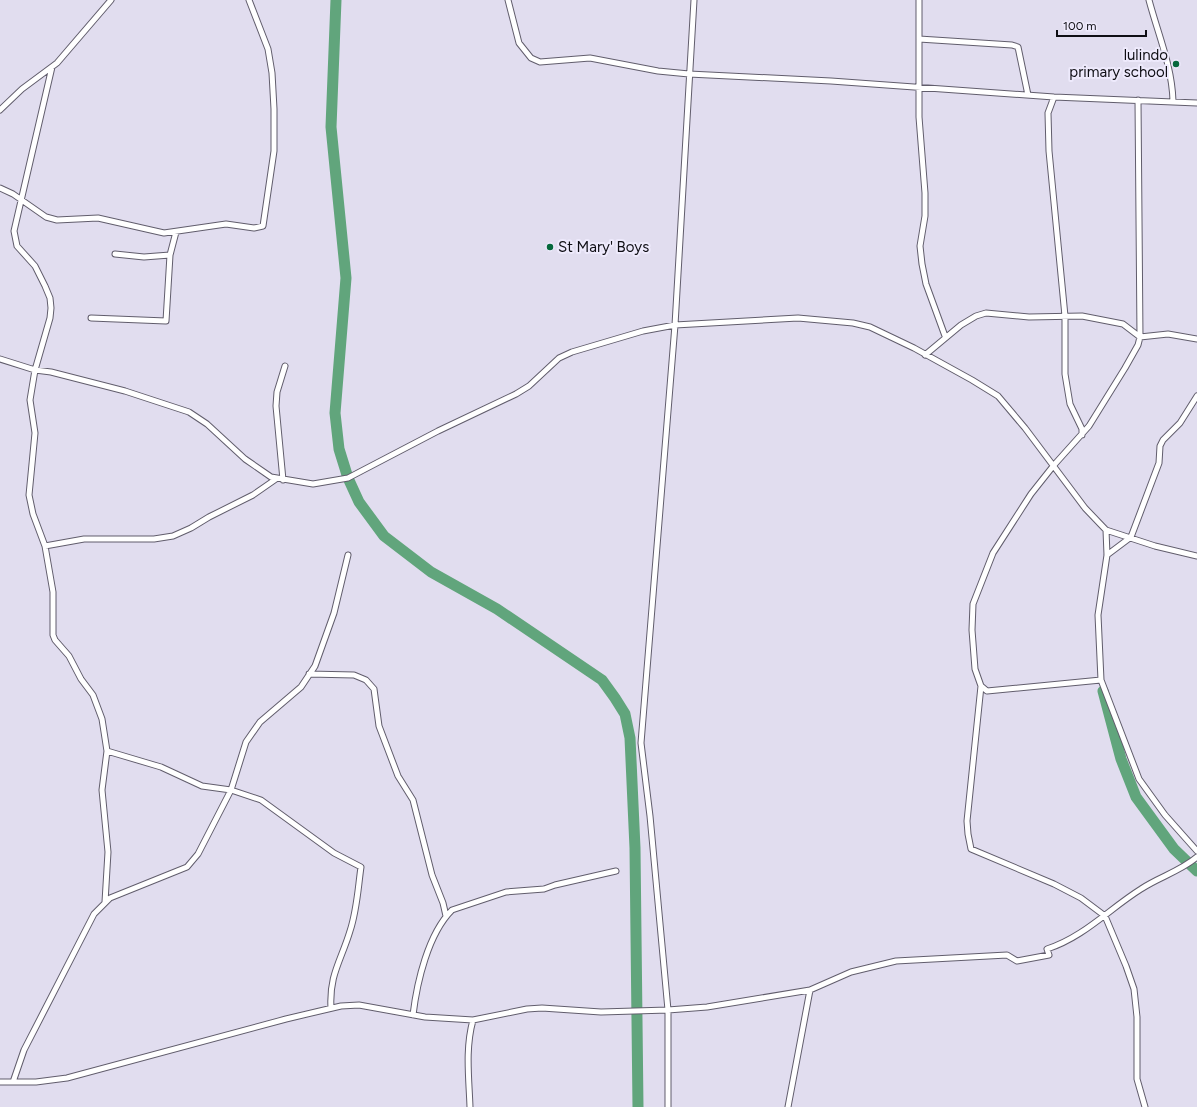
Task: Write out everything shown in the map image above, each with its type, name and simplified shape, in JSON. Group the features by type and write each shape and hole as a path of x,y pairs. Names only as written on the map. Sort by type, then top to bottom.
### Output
{"street":[{"path":"0,110 22,89 57,63 111,0"},
{"path":"0,188 20,199 46,217 57,220 98,218 164,233 209,225 226,224 259,228 264,223 267,190 274,151 273,88 268,49 249,0"},
{"path":"508,0 519,43 523,50 536,61 549,62 590,58 658,71 689,74 831,81 1054,97 1197,103"},
{"path":"668,1107 668,1010 650,816 641,743 675,325 694,0"},
{"path":"919,0 919,117 925,178 925,216 920,246 926,284 945,336"},
{"path":"1149,0 1165,51 1171,78 1173,101"},
{"path":"919,39 1012,45 1018,47 1028,95"},
{"path":"52,67 15,220 14,237 17,246 35,266 50,298 51,308 50,318 35,370 30,400 35,433 29,494 33,514 45,546 53,592 53,635 55,640 69,656 81,679 93,695 102,719 107,752 102,790 108,852 104,902"},
{"path":"1054,97 1048,113 1049,151 1065,316 1064,362 1066,389 1070,404 1082,428 1082,435"},
{"path":"1138,100 1140,337 1138,345 1125,368 1082,435 1054,465 1031,494 993,553 973,604 972,630 975,669 980,686 967,821 968,834 972,849 1054,884 1081,898 1106,916 1134,989 1137,1017 1137,1079 1145,1107"},
{"path":"91,318 166,322 170,255 176,232"},
{"path":"115,254 144,257 170,255"},
{"path":"925,355 937,347 945,336 969,320 986,313 1029,317 1082,316 1123,324 1140,337 1168,334 1197,339"},
{"path":"0,359 35,370 51,372 125,391 189,412 207,424 259,470 276,479 313,484 348,478 428,436 516,394 529,386 559,358 620,337 675,325 798,318 853,323 870,327 914,348 998,396 1021,422 1085,508 1106,530 1155,546 1197,556"},
{"path":"282,480 276,406 277,392 285,366"},
{"path":"1107,556 1131,537 1159,463 1160,446 1163,440 1180,423 1197,396"},
{"path":"45,546 84,539 154,539 173,536 247,498 276,479"},
{"path":"1106,530 1107,556 1098,615 1101,680 1139,779 1165,816 1197,852"},
{"path":"13,1082 24,1050 94,914 104,902 110,898 187,867 198,854 231,790 246,742 260,722 295,693 315,666 327,634 348,555"},
{"path":"309,674 354,675 366,680 374,689 379,726 398,776 413,800 432,875 443,903 446,916"},
{"path":"980,686 987,691 1101,680"},
{"path":"107,752 161,767 202,786 231,790 261,800 334,853 361,867 351,930 330,988 332,1008"},
{"path":"0,1082 36,1082 67,1078 286,1018 346,1005 358,1005 448,1020 473,1020 521,1010 542,1008 600,1012 668,1010 707,1007 810,990 851,972 896,961 1007,955 1017,961 1049,955 1047,949 1078,934 1106,916 1112,908 1141,889 1189,864 1197,857"},
{"path":"413,1015 419,978 433,940 446,916 452,910 506,892 544,889 554,885 616,871"},
{"path":"788,1107 810,990"},
{"path":"470,1107 468,1064 469,1038 473,1020"}],"waterway":[{"path":"336,0 331,127 346,278 335,413 339,449 348,478 359,502 384,536 431,572 497,609 602,680 625,714 630,738 635,848 638,1107"},
{"path":"1103,691 1121,759 1136,797 1174,849 1197,871"}],"place":[{"name":"lulindo primary school","path":"1176,64"},
{"name":"St Mary' Boys","path":"550,247"}]}
